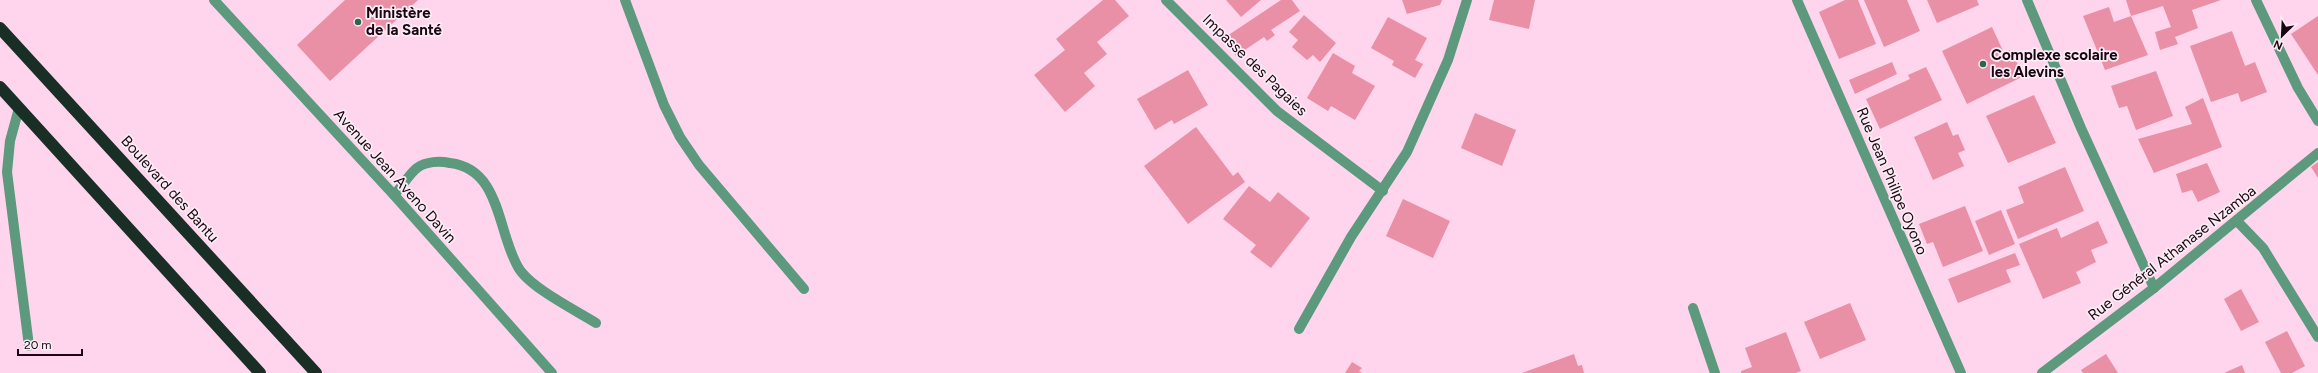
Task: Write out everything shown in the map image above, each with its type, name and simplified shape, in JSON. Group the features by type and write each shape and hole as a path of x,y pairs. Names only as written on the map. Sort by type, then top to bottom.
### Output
{"highway":[{"name":"Boulevard des Bantu","path":"0,28 316,373"},
{"path":"0,88 260,373"}],"street":[{"name":"Avenue Jean Aveno Davin","path":"214,0 394,195 552,373"},
{"path":"625,0 664,105 680,137 699,166 804,289"},
{"name":"Impasse des Pagaies","path":"1166,0 1277,111 1383,190"},
{"path":"1299,329 1347,244 1407,152 1448,60 1467,0"},
{"name":"Rue Jean Philipe Oyono","path":"1797,0 1961,373"},
{"path":"2027,0 2081,128 2154,288"},
{"path":"2256,0 2298,88 2318,121"},
{"path":"19,108 10,141 7,172 30,346"},
{"name":"Rue Général Athanase Nzamba","path":"2042,373 2154,288 2318,153"},
{"path":"394,195 418,167 437,161 461,164 480,175 489,190 518,267 530,281 596,323"},
{"path":"2237,221 2263,248 2318,337"},
{"path":"1693,308 1715,373"}],"building":[{"name":"Ministère de la Santé","path":"345,0 418,0 330,81 297,45"},
{"path":"1103,0 1115,0 1129,16 1097,42 1107,54 1084,73 1095,86 1065,112 1034,75 1065,50 1056,39"},
{"path":"1226,0 1261,0 1241,17"},
{"path":"1281,0 1292,0 1300,11 1271,30 1275,35 1267,41 1264,37 1236,56 1224,38"},
{"path":"1402,0 1442,0 1440,5 1407,14"},
{"path":"1494,0 1535,0 1529,29 1489,20"},
{"path":"1845,0 1858,0 1876,44 1839,59 1819,12"},
{"path":"1864,0 1907,0 1920,31 1884,47"},
{"path":"1927,0 1977,0 1979,5 1937,23"},
{"path":"2126,0 2221,0 2192,10 2198,28 2175,37 2178,44 2160,50 2155,32 2171,27 2163,6 2131,16"},
{"path":"2109,7 2114,22 2131,16 2148,55 2105,70 2083,16"},
{"path":"1304,15 1336,43 1320,62 1313,55 1307,60 1292,47 1298,40 1289,32"},
{"path":"2318,16 2318,75 2291,34"},
{"path":"1388,17 1427,38 1415,60 1423,64 1415,78 1392,65 1394,61 1371,48"},
{"name":"Complexe scolaire les Alevins","path":"1992,27 2004,53 2010,50 2024,76 1967,104 1942,51"},
{"path":"2232,31 2245,66 2255,62 2267,92 2241,102 2238,93 2211,102 2190,46"},
{"path":"1333,53 1355,66 1352,73 1375,86 1355,120 1331,106 1328,111 1307,98"},
{"path":"1892,62 1897,74 1855,94 1849,80"},
{"path":"1926,67 1942,100 1880,129 1866,99 1910,79 1908,75"},
{"path":"1188,70 1208,105 1174,124 1172,120 1155,130 1137,99"},
{"path":"2156,71 2173,116 2136,130 2127,106 2119,108 2111,86"},
{"path":"2034,95 2056,143 2008,163 1986,116"},
{"path":"2203,98 2222,147 2154,173 2138,139 2192,124 2185,107"},
{"path":"1475,113 1516,130 1502,166 1461,148"},
{"path":"1947,122 1953,136 1958,134 1965,150 1958,153 1964,166 1933,180 1914,137"},
{"path":"1196,127 1233,176 1238,172 1245,182 1188,224 1144,166"},
{"path":"2318,162 2318,178 2311,167"},
{"path":"2207,163 2220,192 2198,202 2192,190 2182,193 2176,174"},
{"path":"2065,167 2084,211 2018,239 2006,210 2024,203 2018,187"},
{"path":"1249,186 1270,202 1278,192 1310,218 1271,268 1250,252 1256,245 1223,219"},
{"path":"1403,199 1450,221 1433,258 1386,236"},
{"path":"1965,206 1983,251 1943,267 1933,242 1927,244 1919,224"},
{"path":"2001,210 2015,244 1989,255 1975,221"},
{"path":"2098,221 2108,243 2091,250 2096,262 2076,272 2081,283 2043,299 2019,244 2057,228 2061,238"},
{"path":"2015,253 2020,265 2006,270 2011,282 1958,303 1948,279"},
{"path":"2241,289 2259,322 2241,331 2224,299"},
{"path":"1850,303 1866,340 1820,359 1804,322"},
{"path":"2287,331 2305,366 2292,373 2281,373 2265,342"},
{"path":"1786,332 1801,371 1796,373 1741,373 1741,371 1752,367 1745,348"},
{"path":"1574,354 1578,366 1582,365 1584,373 1522,373"},
{"path":"2106,354 2118,373 2083,373 2081,370"},
{"path":"1352,362 1362,368 1359,371 1362,373 1345,373"},
{"path":"2242,365 2245,373 2224,373"}],"place":[{"name":"Ministère de la Santé","path":"358,22"},
{"name":"Complexe scolaire les Alevins","path":"1983,64"}]}
